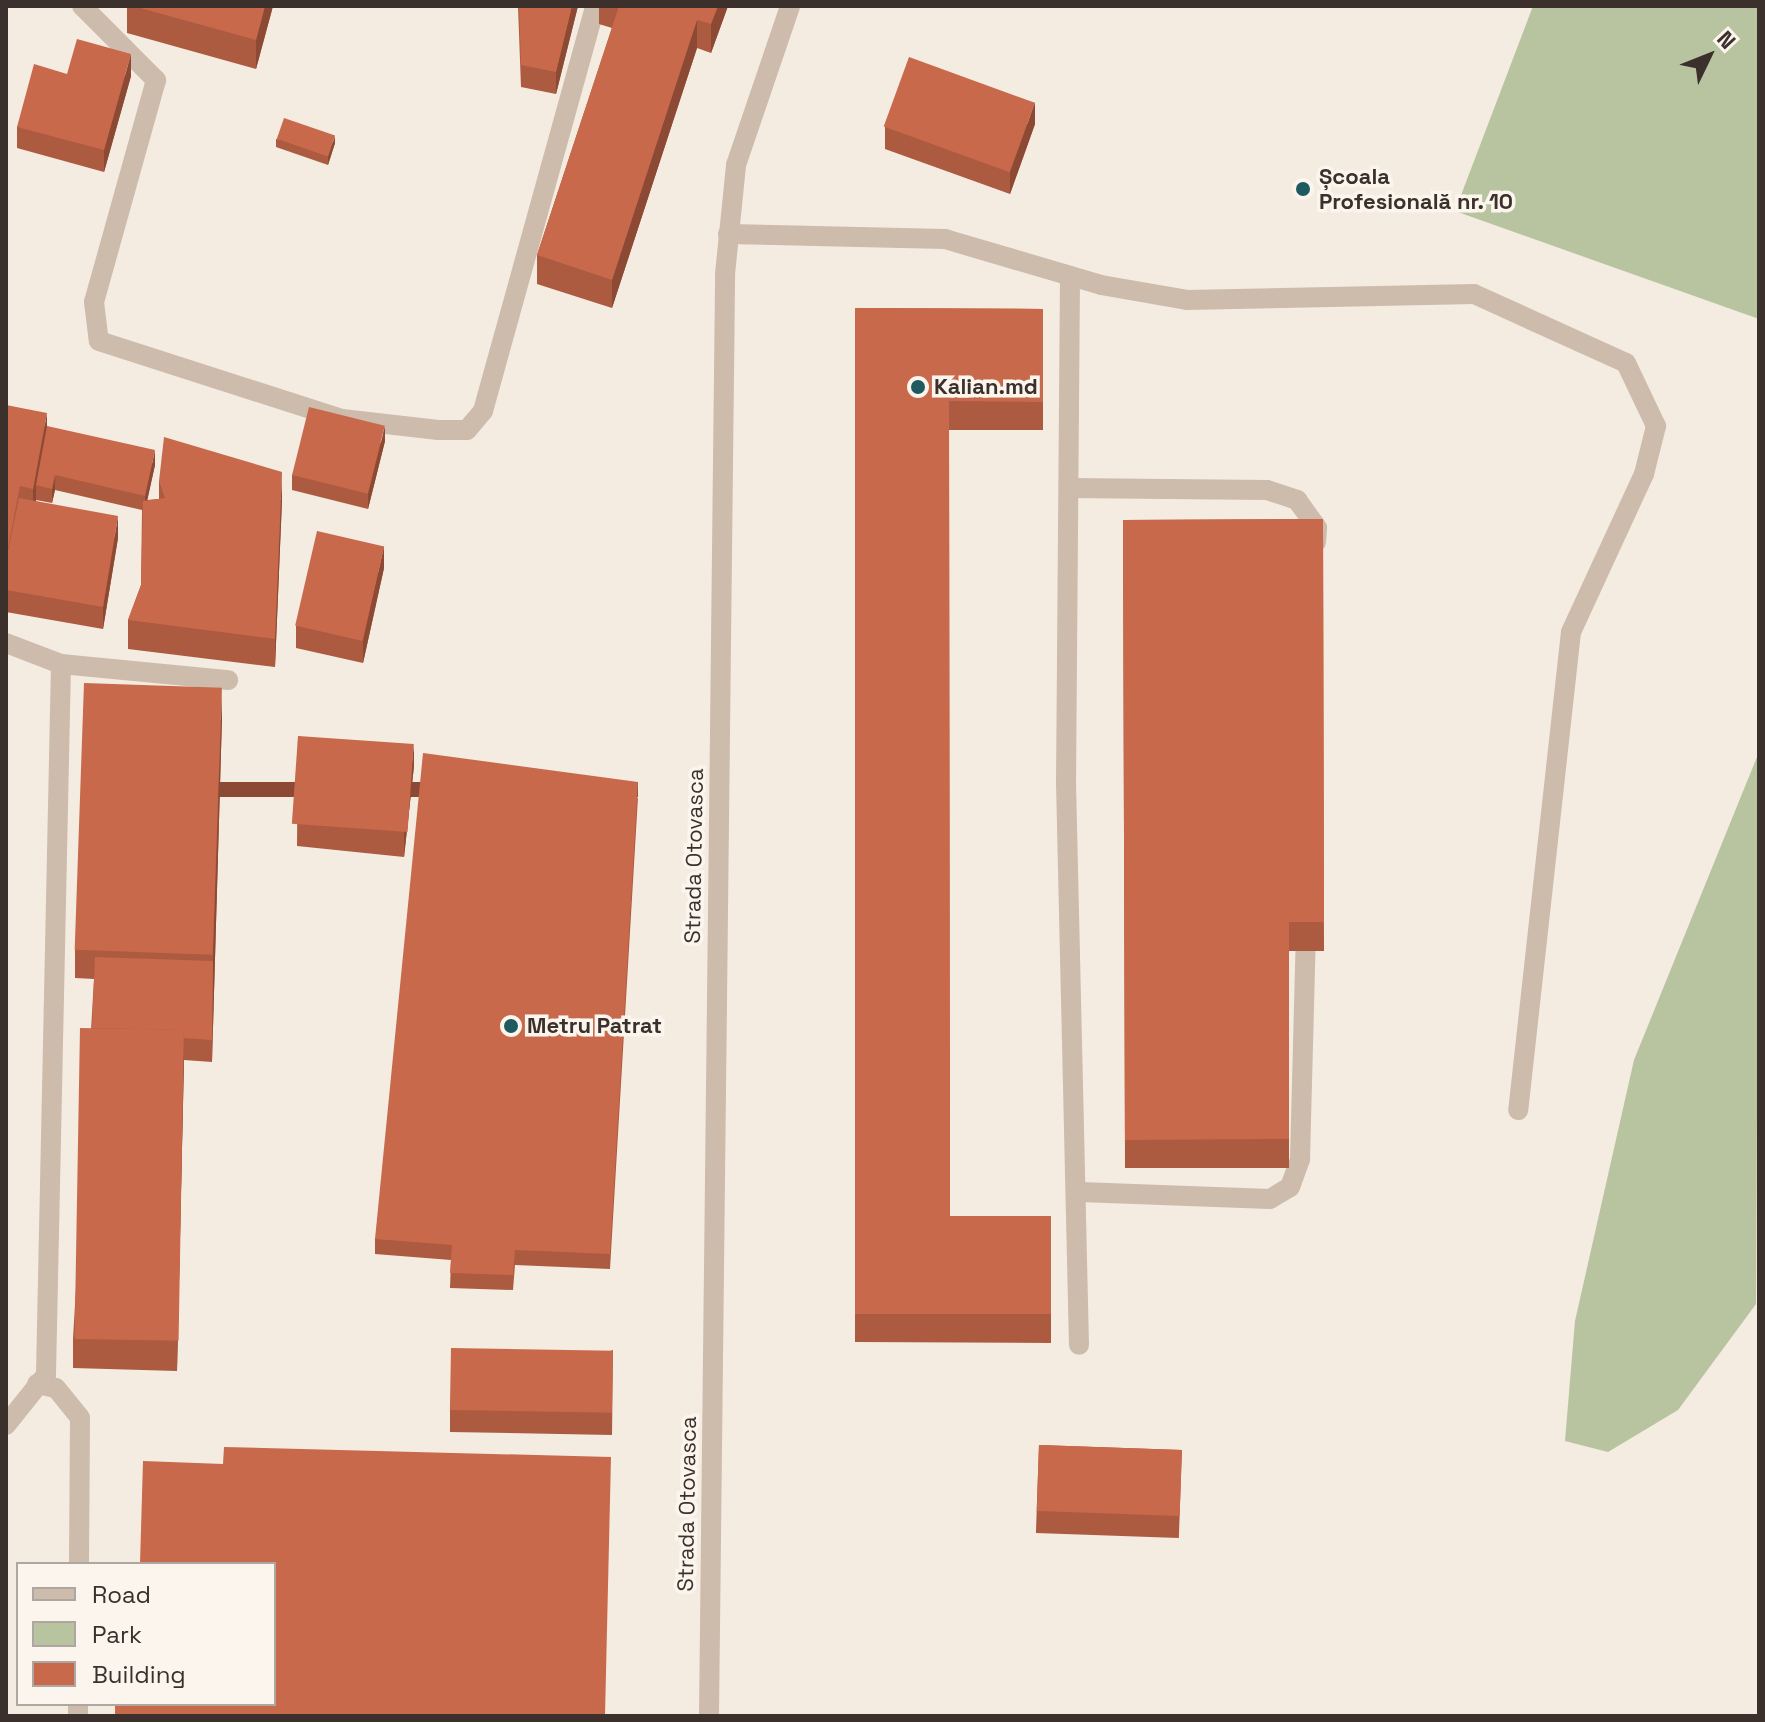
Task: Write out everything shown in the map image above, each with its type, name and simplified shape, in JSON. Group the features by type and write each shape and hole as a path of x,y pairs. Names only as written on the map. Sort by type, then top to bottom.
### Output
{"street":[{"path":"82,6 156,80 94,302 99,341 342,419 438,430 467,430 483,411 595,6"},
{"name":"Strada Otovasca","path":"709,1716 728,234 736,165 790,6"},
{"path":"728,234 945,239 1070,276 1187,300 1474,294 1626,363 1641,385 1656,426 1644,474 1571,632 1518,1110"},
{"path":"1070,276 1066,782 1080,1192 1079,1345"},
{"path":"1069,488 1267,490 1297,500 1317,528 1316,559"},
{"path":"6,643 61,664 228,680"},
{"path":"6,1425 46,1375 61,664"},
{"path":"1080,1192 1270,1199 1290,1187 1300,1159 1307,906"},
{"path":"37,1384 56,1388 80,1418 79,1562"}],"green space":[{"path":"1533,6 1759,6 1759,319 1455,211"},
{"path":"1759,752 1756,1304 1678,1410 1608,1452 1565,1441 1575,1321 1634,1060"}],"building":[{"path":"133,6 265,6 256,40"},
{"path":"519,6 572,6 556,72 521,65"},
{"path":"619,6 718,6 711,24 697,20 612,280 537,255"},
{"path":"77,39 131,54 104,150 17,127 34,64 67,74"},
{"path":"909,57 1035,103 1010,172 884,127"},
{"path":"284,118 335,136 328,156 277,139"},
{"path":"855,308 1043,309 1043,402 949,401 950,1216 1051,1216 1051,1314 855,1314"},
{"path":"6,405 47,413 33,489 20,486 7,554"},
{"path":"309,407 385,426 368,494 292,475"},
{"path":"47,426 155,450 145,496 55,475 52,489 36,485"},
{"path":"164,437 282,472 275,639 128,620 141,585 143,501 165,498 159,481"},
{"path":"19,498 118,516 103,607 6,590 6,561"},
{"path":"1323,519 1324,922 1289,922 1289,1139 1125,1140 1123,520"},
{"path":"317,531 384,547 362,641 295,626"},
{"path":"84,683 222,688 213,955 75,950"},
{"path":"298,736 414,744 408,832 292,824"},
{"name":"Metru Patrat","path":"423,753 638,782 610,1254 515,1250 513,1275 450,1273 452,1245 375,1239"},
{"path":"95,957 213,961 212,1040 184,1038 184,1030 92,1028"},
{"path":"80,1028 184,1030 179,1341 75,1339"},
{"path":"451,1348 613,1351 612,1413 450,1410"},
{"path":"1039,1445 1182,1450 1180,1516 1037,1511"},
{"path":"224,1447 611,1457 605,1716 115,1716 115,1706 276,1706 276,1562 140,1562 143,1461 223,1464"}],"place":[{"name":"Școala Profesională nr. 10","path":"1303,189"},
{"name":"Kalian.md","path":"918,387"},
{"name":"Metru Patrat","path":"511,1026"}]}
